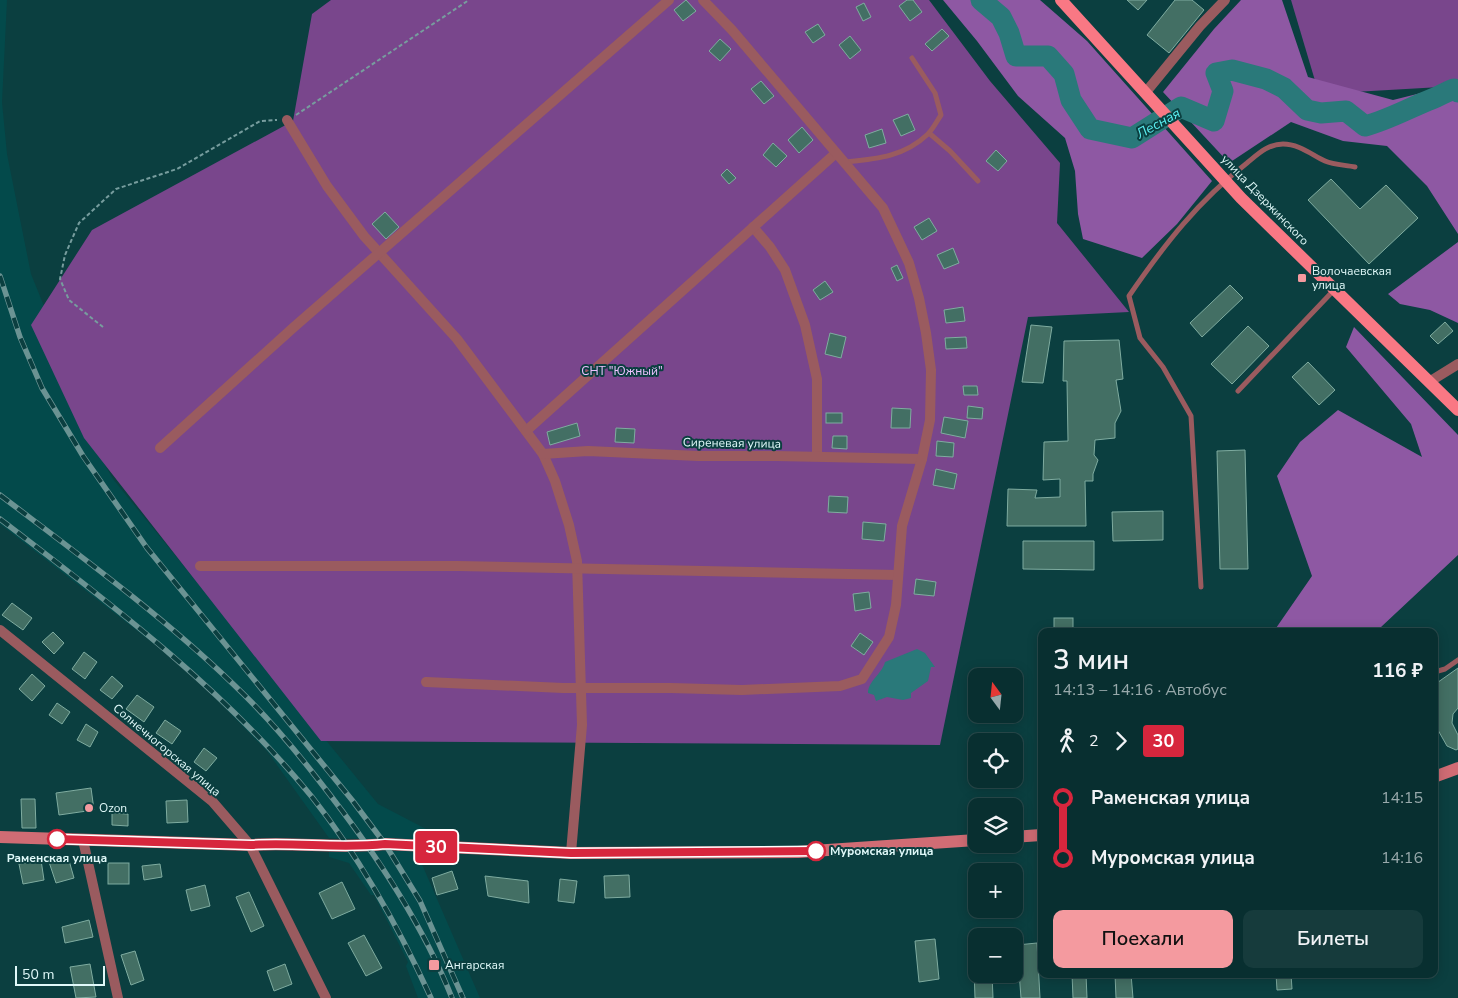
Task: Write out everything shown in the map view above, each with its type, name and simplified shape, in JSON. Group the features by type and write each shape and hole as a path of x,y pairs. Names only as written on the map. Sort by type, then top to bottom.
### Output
{"main road":[{"name":"улица Дзержинского","path":"1061,0 1225,180 1458,410"},
{"path":"1438,776 1458,768"},
{"path":"1023,836 1038,835"},
{"path":"0,837 250,845 368,846 385,844 571,853 798,852 968,841"}],"street":[{"path":"160,448 294,327 669,0"},
{"path":"426,682 582,688 742,690 840,686 862,679 889,637 896,605 902,526 922,458 930,420 931,370 919,298 909,263 883,208 732,30 703,0"},
{"path":"1146,92 1200,26 1226,0"},
{"path":"288,120 327,186 364,236 457,339 543,454 554,481 569,525 577,569 582,725 571,853"},
{"path":"526,431 836,153"},
{"path":"753,227 770,247 785,270 805,325 817,379 816,456"},
{"path":"1429,382 1458,364"},
{"name":"Сиреневая улица","path":"543,454 588,451 698,456 922,458"},
{"path":"200,566 449,566 898,575"},
{"name":"Солнечногорская улица","path":"0,630 212,801 250,845 326,998"},
{"path":"83,840 118,998"}],"lane":[{"path":"844,162 872,160 908,150 929,133 941,115 935,93 912,58"},
{"path":"929,133 950,151 978,181"},
{"path":"1202,587 1191,416 1163,367 1140,338 1129,296 1159,252 1197,207 1225,180 1268,147 1284,144 1309,151 1327,162 1355,167"},
{"path":"1238,391 1335,289"},
{"path":"1438,671 1458,660"}],"path":[{"path":"103,327 70,300 60,278 65,255 78,223 116,189 177,170 260,121 288,120 468,0"}],"shaded area":[{"path":"0,0 7,0 2,102 7,154 31,274 46,311 60,386 113,479 378,804 430,831 431,838 411,840 329,838 267,751 189,671 0,524"},
{"path":"943,0 1040,0 1087,41 1212,181 1177,224 1142,258 1083,239 1078,214 1075,171 1065,138 1018,96 977,41"},
{"path":"1241,0 1282,0 1308,77 1393,100 1429,91 1458,89 1458,234 1427,186 1387,146 1343,141 1291,122 1229,163 1163,92 1214,29"},
{"path":"1458,242 1458,323 1430,310 1400,304 1388,294"},
{"path":"1354,327 1458,435 1458,555 1381,628 1276,628 1312,576 1277,476 1300,442 1338,410 1422,457 1411,424 1346,347"},
{"path":"917,649 925,653 935,667 931,667 928,681 911,693 911,698 903,700 887,697 876,701 874,695 868,693 870,685 885,662"},
{"path":"329,845 414,846 480,998 418,998 406,966 408,962 374,895 371,895 349,863 329,857"}],"green space":[{"name":"СНТ \"Южный\"","path":"331,0 929,0 990,81 1060,163 1057,223 1129,312 1028,317 940,745 321,741 84,438 31,325 92,230 293,121 312,14"},
{"path":"1291,0 1458,0 1458,86 1319,94"}],"building":[{"path":"686,0 696,11 683,21 674,10"},
{"path":"907,0 913,0 922,12 910,21 899,6"},
{"path":"1127,0 1147,0 1138,10"},
{"path":"1175,0 1192,0 1204,10 1169,53 1147,35"},
{"path":"864,3 871,17 863,21 856,7"},
{"path":"818,24 825,35 813,43 805,32"},
{"path":"942,29 949,36 932,51 925,44"},
{"path":"850,36 861,50 850,59 839,45"},
{"path":"720,39 731,49 720,61 709,51"},
{"path":"761,81 774,96 764,104 751,89"},
{"path":"908,114 915,130 901,136 893,120"},
{"path":"802,127 813,140 799,153 788,140"},
{"path":"882,129 886,143 869,148 865,135"},
{"path":"773,143 787,156 776,167 763,155"},
{"path":"996,150 1007,161 998,171 986,161"},
{"path":"727,169 736,178 729,184 721,175"},
{"path":"1331,179 1360,209 1386,185 1418,218 1369,264 1308,200"},
{"path":"385,212 399,227 386,239 372,224"},
{"path":"929,218 937,231 922,240 914,227"},
{"path":"953,248 959,263 944,269 937,255"},
{"path":"897,265 903,278 897,281 891,268"},
{"path":"825,281 833,292 820,300 813,290"},
{"path":"1230,285 1243,298 1202,337 1190,323"},
{"path":"963,307 965,321 946,323 944,310"},
{"path":"1445,322 1453,331 1438,344 1430,336"},
{"path":"1031,325 1052,327 1043,383 1022,382"},
{"path":"1248,326 1269,346 1232,384 1211,364"},
{"path":"830,333 846,337 841,358 825,354"},
{"path":"966,337 967,348 946,349 945,338"},
{"path":"1119,340 1123,379 1116,380 1121,411 1115,423 1115,438 1095,440 1094,455 1098,460 1093,474 1093,481 1085,481 1086,526 1007,526 1008,489 1037,490 1035,498 1060,497 1060,479 1043,480 1044,442 1068,441 1067,381 1063,381 1064,341"},
{"path":"1308,362 1335,390 1319,405 1292,377"},
{"path":"963,386 977,386 978,395 964,395"},
{"path":"968,406 983,408 982,419 967,418"},
{"path":"892,408 911,409 910,428 891,428"},
{"path":"826,413 842,413 842,423 826,423"},
{"path":"944,417 968,421 965,438 941,433"},
{"path":"577,423 580,436 550,445 547,432"},
{"path":"616,428 635,429 634,443 615,442"},
{"path":"833,436 847,436 847,449 832,448"},
{"path":"937,441 954,443 953,457 936,456"},
{"path":"1245,450 1248,569 1220,569 1217,451"},
{"path":"936,469 957,474 954,489 933,485"},
{"path":"829,496 848,497 847,513 828,512"},
{"path":"1163,511 1163,540 1113,541 1112,512"},
{"path":"863,522 886,524 884,541 862,539"},
{"path":"1023,541 1094,541 1094,570 1023,569"},
{"path":"916,579 936,582 934,596 914,594"},
{"path":"869,592 871,608 855,611 853,594"},
{"path":"12,603 32,618 23,630 2,615"},
{"path":"1054,618 1073,618 1073,628 1054,628"},
{"path":"53,632 64,643 54,654 42,642"},
{"path":"860,633 873,642 864,655 851,646"},
{"path":"84,652 97,662 85,679 72,669"},
{"path":"1458,668 1458,708 1453,714 1452,723 1458,735 1458,749 1456,750 1447,746 1438,730 1438,682"},
{"path":"32,674 45,686 32,701 19,689"},
{"path":"112,676 123,686 112,699 100,690"},
{"path":"137,695 154,707 144,722 126,709"},
{"path":"57,703 70,712 62,724 49,715"},
{"path":"165,720 181,731 172,744 156,733"},
{"path":"86,724 98,732 90,747 77,740"},
{"path":"204,748 217,758 206,771 194,762"},
{"path":"91,788 94,810 59,815 56,793"},
{"path":"21,799 35,799 36,828 22,828"},
{"path":"187,800 188,822 167,823 166,801"},
{"path":"112,813 128,814 128,826 112,825"},
{"path":"68,857 74,878 56,883 49,862"},
{"path":"41,860 44,880 23,884 19,864"},
{"path":"108,863 129,863 129,884 108,884"},
{"path":"160,864 162,877 144,880 142,866"},
{"path":"452,871 458,889 437,895 432,878"},
{"path":"629,875 630,897 605,898 604,876"},
{"path":"485,876 528,881 529,903 488,896"},
{"path":"560,879 577,881 574,903 558,901"},
{"path":"342,882 355,909 332,919 319,893"},
{"path":"205,885 210,906 191,911 186,890"},
{"path":"249,892 264,926 251,932 236,897"},
{"path":"89,920 93,937 65,943 62,927"},
{"path":"364,935 382,968 366,976 348,943"},
{"path":"935,939 939,979 919,982 915,941"},
{"path":"1037,943 1040,998 1021,998 1020,983 1023,983 1023,944"},
{"path":"135,951 144,980 131,985 121,955"},
{"path":"90,964 96,997 76,998 70,967"},
{"path":"285,964 292,984 274,991 267,971"},
{"path":"1072,978 1086,978 1087,998 1073,998"},
{"path":"1115,978 1131,978 1133,998 1116,998"},
{"path":"1276,978 1291,978 1292,989 1277,990"},
{"path":"974,983 992,983 993,998 975,998"}],"waterway":[{"name":"Лесная","path":"981,0 1001,17 1009,33 1016,56 1048,56 1064,74 1071,100 1090,129 1132,138 1181,107 1214,121 1223,91 1216,73 1232,70 1266,79 1284,88 1307,110 1321,113 1346,111 1365,126 1451,90 1454,89 1458,92"}],"railway":[{"path":"0,276 20,337 42,388 83,456 147,548 352,800 385,844 420,901 463,998"},
{"path":"0,495 119,586 176,633 232,683 289,743 358,833 394,885 426,941 452,998"},
{"path":"0,519 165,649 242,720 278,758 330,820 378,894 431,998"}],"bus line":[{"name":"30","path":"57,839 251,845 368,846 385,844 571,853 816,851"}],"place":[{"name":"Волочаевская улица","path":"1302,278"},
{"name":"Ozon","path":"89,808"},
{"name":"Раменская улица","path":"57,839"},
{"name":"Муромская улица","path":"816,851"},
{"name":"Ангарская","path":"434,965"}]}
